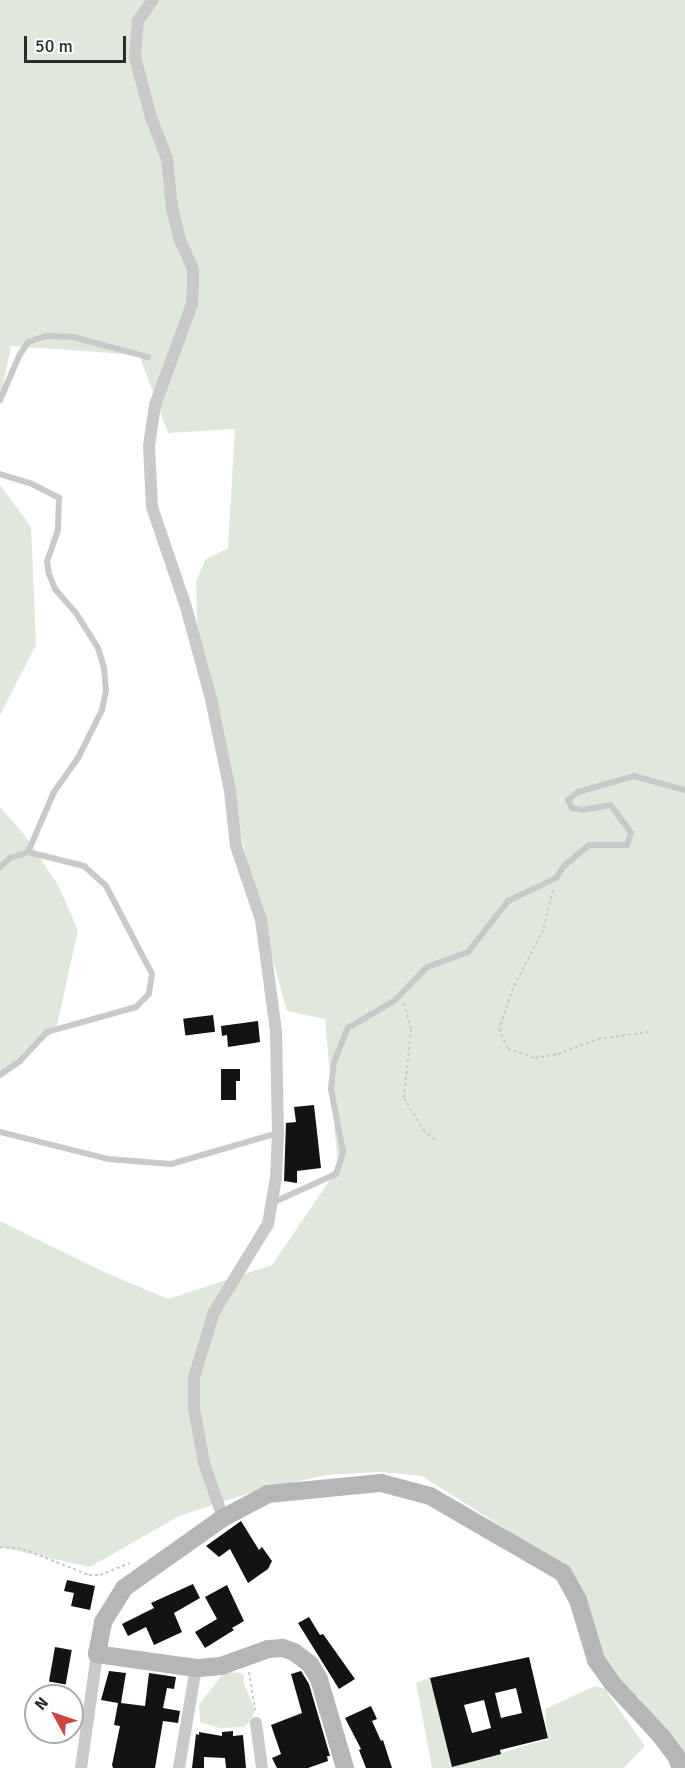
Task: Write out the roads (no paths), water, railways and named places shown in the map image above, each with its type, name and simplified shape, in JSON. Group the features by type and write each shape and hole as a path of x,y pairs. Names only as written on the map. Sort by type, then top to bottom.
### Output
{"street":[{"path":"153,0 138,21 135,57 151,117 167,159 172,208 180,240 193,268 194,288 192,304 155,405 149,446 152,507 198,645 230,791 236,846 261,920 276,1031 278,1133 276,1178 268,1224 214,1312 194,1377 194,1407 204,1463 223,1518"},
{"path":"81,1768 103,1622 124,1588 223,1518 268,1494 381,1483 430,1496 563,1573 578,1600 596,1660 612,1683 676,1755 681,1768"},
{"path":"97,1654 196,1668 221,1666 268,1649 283,1648 294,1652 310,1664 319,1679 345,1768"},
{"path":"179,1768 196,1668"},
{"path":"256,1723 262,1768"}],"lane":[{"path":"0,400 19,356 28,342 46,336 73,337 148,357"},
{"path":"0,474 30,483 58,498 58,530 47,562 49,574 55,590 76,614 98,648 104,668 106,690 102,710 78,758 54,792 28,852"},
{"path":"271,1203 336,1174 342,1152 331,1089 334,1062 348,1028 402,994 427,967 468,952 508,901 556,878 564,867 589,845 627,844 631,833 611,805 583,810 572,808 568,800 578,792 634,776 685,790"},
{"path":"0,867 10,858 28,852 84,866 105,886 152,974 149,994 136,1007 47,1032 20,1061 0,1075"},
{"path":"0,1132 108,1159 171,1164 278,1133"}]}
